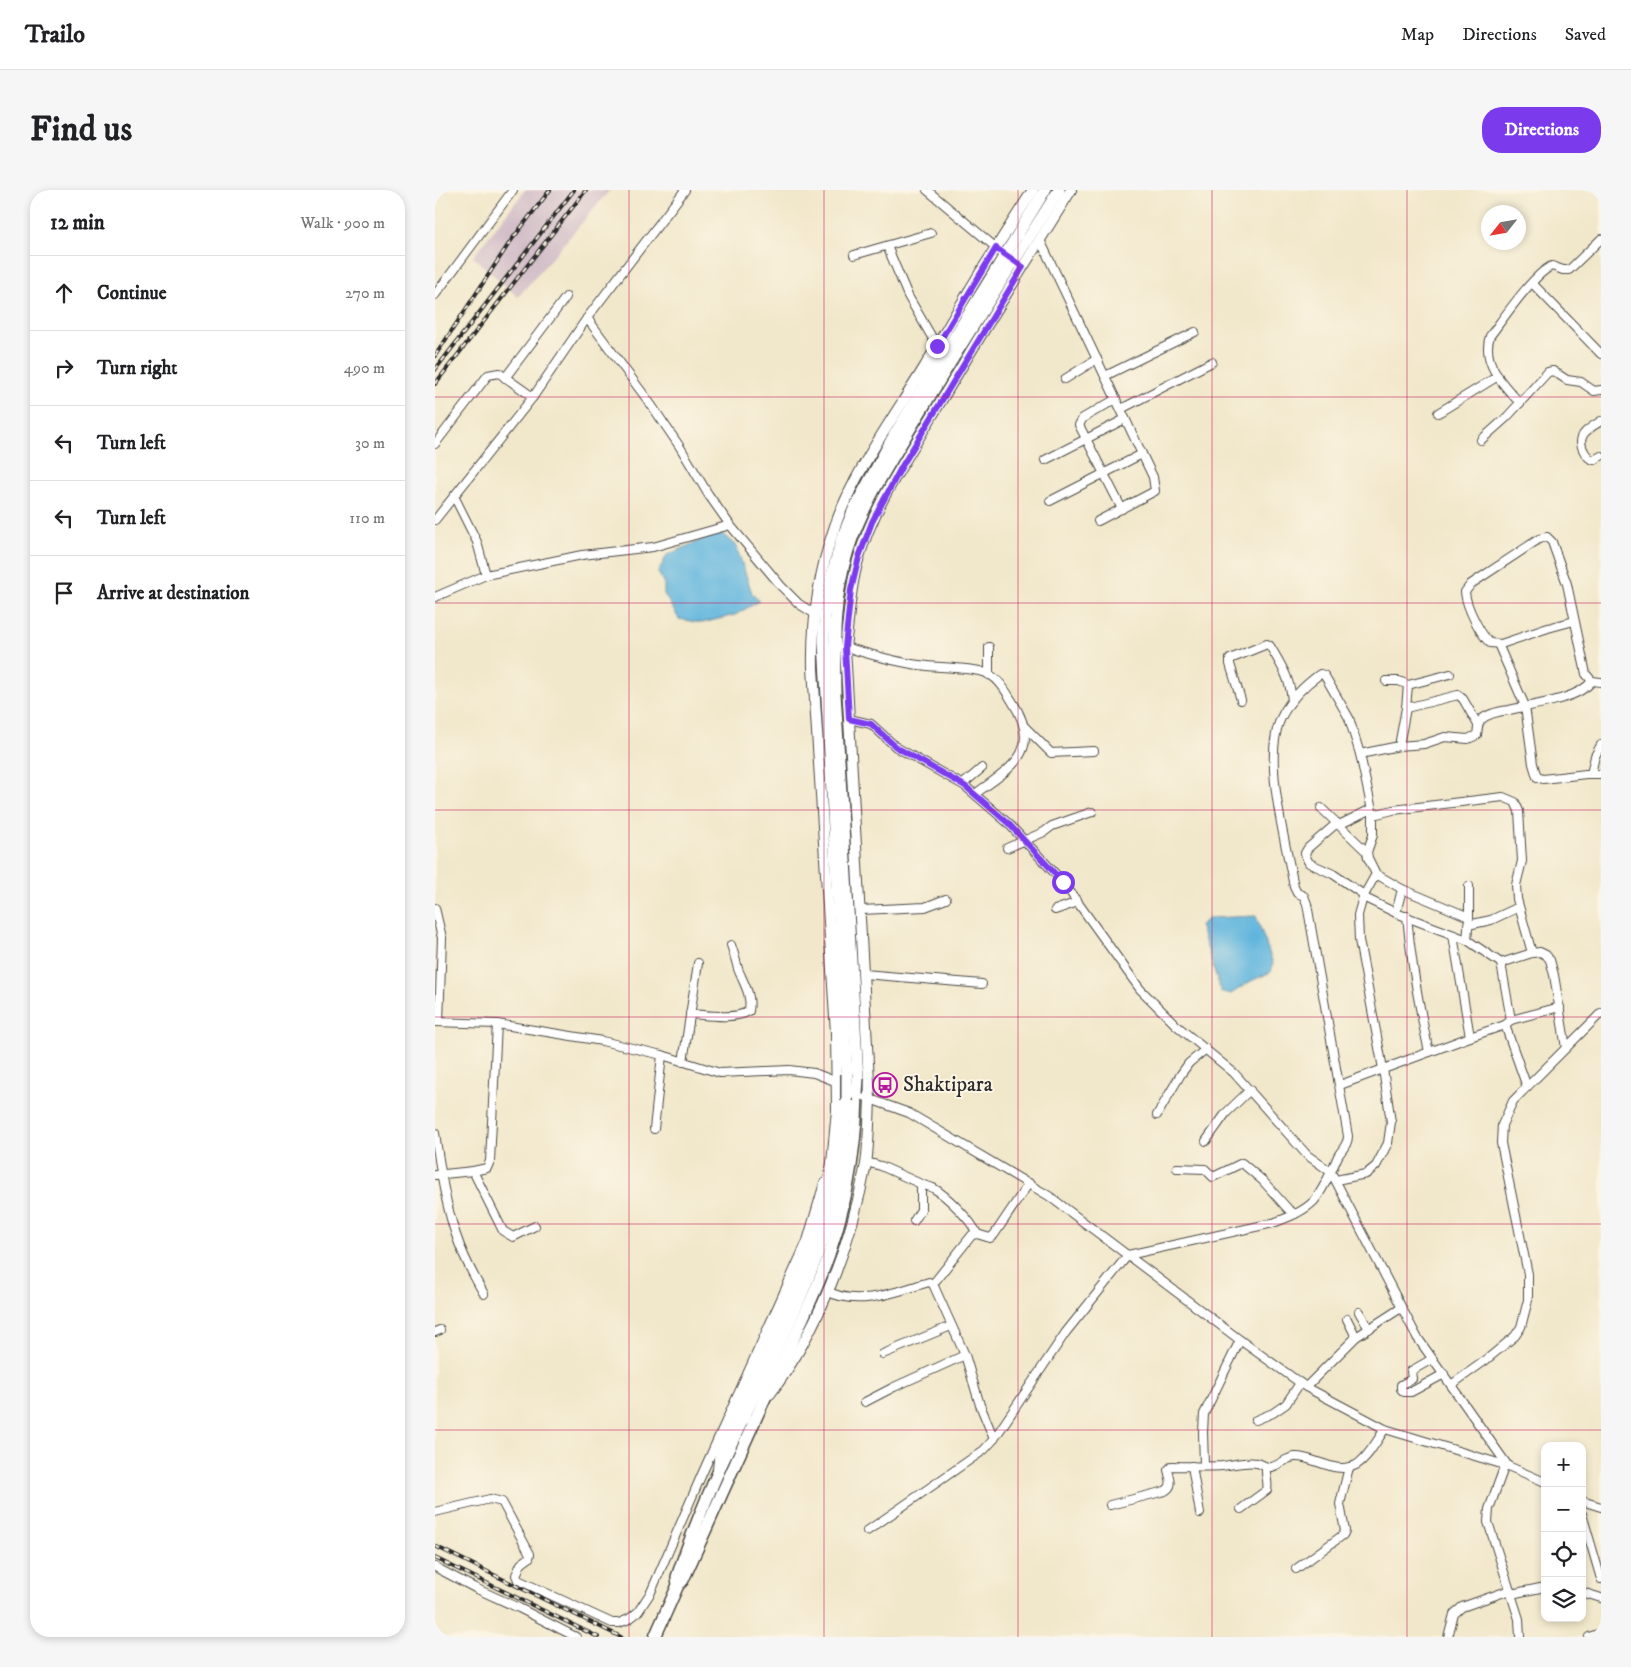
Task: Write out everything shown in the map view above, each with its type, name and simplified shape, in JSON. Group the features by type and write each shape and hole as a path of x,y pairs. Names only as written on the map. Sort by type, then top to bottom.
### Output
{"highway":[{"path":"1009,257 1045,190"},
{"path":"657,1633 817,1285 831,1230 842,1166 847,1057 838,804 827,714 825,616 831,579 842,538 854,509 895,434 1009,257 1059,190"},
{"path":"678,1585 677,1578 691,1534 831,1230"}],"main road":[{"path":"761,1407 799,1351 827,1291 851,1229 866,1162 870,1099 865,974 845,647 851,590 859,557 872,522 1009,257 1033,190"},
{"path":"718,1473 720,1449 724,1437 782,1316 815,1238 823,1212 830,1173 837,1110 836,1033 813,668 815,614 826,556 835,525 852,488 877,443 937,346 1009,257 1040,240 1071,190"}],"street":[{"path":"435,295 513,190"},
{"path":"435,520 533,397 587,318 685,190"},
{"path":"927,190 1009,257"},
{"path":"854,255 931,233"},
{"path":"1520,403 1504,386 1488,356 1487,346 1490,336 1531,283 1549,267 1555,266 1563,270 1569,270 1601,239"},
{"path":"1040,240 1153,477 1155,491 1098,521"},
{"path":"887,246 909,296 937,346"},
{"path":"1531,283 1601,354"},
{"path":"505,378 566,298"},
{"path":"587,318 652,406 730,525 781,586 799,604 815,614"},
{"path":"1105,376 1195,332"},
{"path":"1065,379 1097,360"},
{"path":"1121,409 1212,362"},
{"path":"1481,440 1507,417 1546,374 1556,372 1567,380 1581,382 1595,391 1601,390"},
{"path":"435,444 488,375 499,373 533,397"},
{"path":"1438,413 1498,376"},
{"path":"1116,398 1083,418 1079,425 1121,509"},
{"path":"1045,460 1125,419"},
{"path":"1601,421 1585,431 1581,436 1580,442 1590,458 1595,460 1601,456"},
{"path":"1050,502 1142,454"},
{"path":"454,496 477,542 487,575"},
{"path":"435,597 487,575 582,555 653,547 730,525"},
{"path":"1574,621 1498,644 1490,643 1482,634 1465,596 1466,589 1544,536 1550,539 1567,584 1586,674 1592,681 1601,682"},
{"path":"1241,700 1230,664 1231,659 1234,656 1267,644 1271,646 1287,674 1292,700"},
{"path":"1498,644 1525,706 1533,764 1537,777 1543,779 1601,774"},
{"path":"845,647 917,665 982,672 989,674 997,680 1021,714 1025,727 1025,742 1013,766 975,794"},
{"path":"989,647 989,674"},
{"path":"1385,681 1399,680 1408,684 1450,674"},
{"path":"867,1531 984,1450 995,1439 1066,1332 1128,1255 1273,1223 1295,1214 1314,1200 1348,1141 1307,904 1294,887 1276,794 1273,764 1275,736 1282,715 1292,700 1318,675 1325,677 1349,718 1360,754 1372,812 1373,835 1367,852"},
{"path":"1360,754 1399,746 1424,744 1445,737 1470,739 1477,735 1478,725 1484,718 1500,712 1578,692 1592,681"},
{"path":"1399,746 1408,684"},
{"path":"1406,708 1458,695 1463,699 1478,725"},
{"path":"849,719 871,724 896,747 963,784 1008,823 1063,882 1140,989 1176,1025 1235,1073 1307,1155 1331,1172 1417,1338 1444,1374 1506,1466"},
{"path":"1025,727 1051,753 1094,750"},
{"path":"1591,774 1595,756 1601,745"},
{"path":"963,784 982,768"},
{"path":"1527,1087 1508,1023 1501,963 1467,940 1396,913 1364,896 1347,882 1312,865 1307,860 1305,852 1338,824 1372,812 1503,797 1511,800 1519,811 1522,861 1516,884 1519,907 1532,953"},
{"path":"1321,808 1367,852 1376,874 1402,889 1469,921 1491,920 1519,907"},
{"path":"1007,848 1044,832 1053,826 1092,812"},
{"path":"1336,1180 1366,1174 1376,1166 1388,1143 1391,1122 1359,940 1357,914 1376,874"},
{"path":"1467,940 1469,886"},
{"path":"1396,913 1402,889"},
{"path":"861,910 925,907 946,899"},
{"path":"1055,910 1078,902"},
{"path":"435,908 442,938 437,1022 497,1024 602,1041 662,1055 720,1073 789,1070 814,1074 837,1082 870,1099 909,1113 1049,1196 1240,1340 1303,1385 1385,1429 1506,1466 1541,1480"},
{"path":"1407,916 1419,1008 1429,1052"},
{"path":"1453,935 1470,1037"},
{"path":"691,1014 721,1016 741,1014 749,1011 748,990 731,945"},
{"path":"1501,963 1540,952 1550,960 1566,1048"},
{"path":"683,1062 698,963"},
{"path":"865,974 983,984"},
{"path":"1340,1086 1508,1023 1559,1006"},
{"path":"1451,1385 1507,1344 1521,1327 1524,1318 1529,1289 1528,1274 1501,1143 1502,1125 1513,1101 1601,1013"},
{"path":"438,1175 487,1168 490,1161 497,1024"},
{"path":"1157,1115 1189,1063 1206,1049"},
{"path":"654,1129 662,1055"},
{"path":"1206,1141 1226,1113 1250,1090"},
{"path":"435,1133 438,1175 455,1234 468,1265 484,1294"},
{"path":"866,1162 881,1166 932,1188 973,1225 977,1234"},
{"path":"1177,1168 1205,1169 1213,1177 1242,1163 1263,1181 1288,1209 1295,1214"},
{"path":"473,1171 503,1231 507,1235 513,1237 535,1226"},
{"path":"435,1512 490,1499 503,1502 530,1554 529,1558 521,1564 516,1575 518,1580 612,1623 629,1619 638,1612 651,1592 702,1474 790,1281 807,1241 825,1180 830,1173"},
{"path":"914,1221 921,1210 921,1184"},
{"path":"933,1284 969,1238 977,1234 990,1238 994,1235 1029,1184"},
{"path":"827,1291 837,1296 860,1298 885,1294 929,1282 933,1284"},
{"path":"933,1284 965,1355 980,1406 995,1439"},
{"path":"1256,1420 1273,1413 1286,1404 1303,1385 1356,1337 1401,1308"},
{"path":"1359,1312 1369,1329"},
{"path":"1347,1320 1356,1337"},
{"path":"883,1354 951,1326"},
{"path":"1204,1465 1204,1414 1240,1340"},
{"path":"865,1402 965,1355"},
{"path":"1432,1359 1411,1371 1411,1379 1401,1385 1403,1392 1411,1392 1444,1374"},
{"path":"1110,1505 1165,1491 1171,1486 1169,1468 1172,1466 1219,1466 1257,1463 1271,1467 1285,1459 1294,1457 1308,1458 1328,1467 1336,1468 1356,1465 1385,1429"},
{"path":"1192,1466 1200,1513"},
{"path":"1296,1569 1343,1535 1345,1531 1341,1498 1349,1466"},
{"path":"1506,1466 1488,1515 1490,1530 1519,1619 1519,1637"},
{"path":"1241,1509 1267,1490 1266,1467"},
{"path":"1586,1502 1601,1507"},
{"path":"1586,1528 1601,1579"},
{"path":"435,1567 576,1637"},
{"path":"1449,1637 1455,1614 1462,1607 1511,1592 1541,1588"},
{"path":"1586,1593 1601,1598"},
{"path":"1589,1637 1601,1633"}],"shaded area":[{"path":"525,190 610,190 518,297 473,257"}],"water":[{"path":"720,532 736,546 752,593 759,601 735,615 702,623 679,619 664,594 664,584 658,572 667,555"},
{"path":"1256,916 1273,963 1271,972 1251,981 1231,994 1221,992 1200,925 1210,918"}],"railway":[{"path":"435,356 510,242 550,190"},
{"path":"435,370 574,190"},
{"path":"435,384 586,190"},
{"path":"435,1546 621,1637"},
{"path":"435,1558 598,1637"}],"place":[{"name":"Shaktipara","path":"885,1085"}],"route":[{"path":"937,346 996,248 1023,267 902,466 872,522 859,557 851,590 845,647 849,719 871,724 896,747 965,786 1008,823 1063,882"}]}
